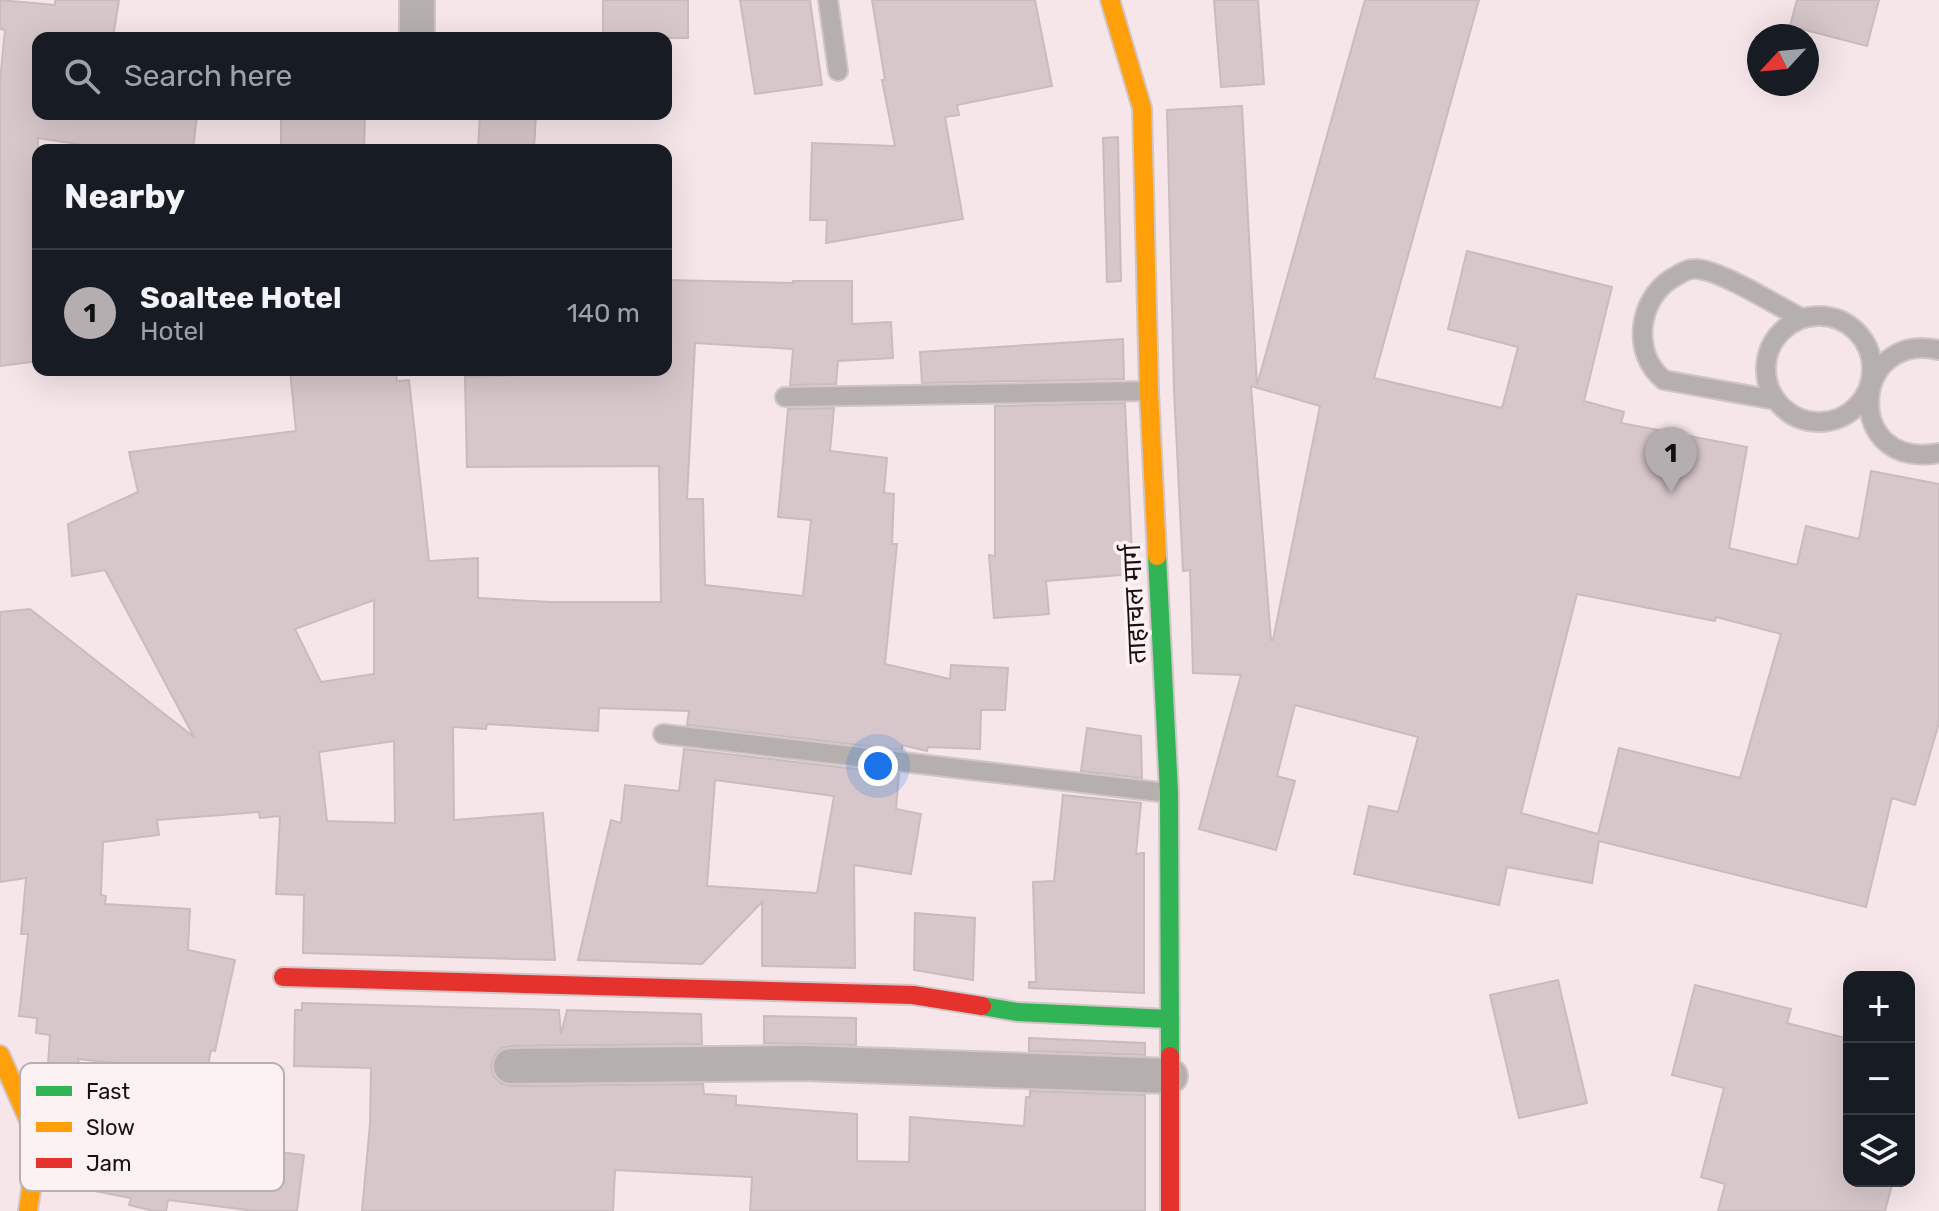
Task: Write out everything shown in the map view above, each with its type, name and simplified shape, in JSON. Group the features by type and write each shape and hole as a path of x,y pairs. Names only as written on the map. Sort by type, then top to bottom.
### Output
{"street":[{"path":"417,0 417,32"},
{"name":"ताहाचल मार्ग","path":"1110,0 1142,108 1149,391 1169,793 1170,1211"},
{"path":"283,977 913,995 1017,1012 1170,1019"},
{"path":"0,1055 20,1100"},
{"path":"511,1066 802,1063 1170,1076"},
{"path":"28,1211 31,1191"}],"lane":[{"path":"828,0 838,71"},
{"path":"1775,400 1664,380 1651,370 1646,357 1645,312 1665,283 1693,268 1715,273 1801,318"},
{"path":"1938,347 1896,356 1877,372 1869,387 1861,402 1848,414 1833,421 1801,419 1786,411 1767,385 1765,368 1768,352 1786,326 1801,318 1817,315 1834,317 1850,325 1862,337 1871,361 1869,387 1871,419 1879,434 1891,446 1906,454 1923,456 1939,453"},
{"path":"785,397 1149,391"},
{"path":"663,734 1169,793"}],"building":[{"path":"0,0 55,5 55,0 119,0 114,32 32,32 32,120 196,120 194,144 77,144 38,138 38,144 32,144 32,362 0,366 0,81 5,30 0,29"},
{"path":"603,0 688,0 688,38 672,38 672,32 603,32"},
{"path":"740,0 810,0 822,85 755,94"},
{"path":"872,0 1035,0 1052,86 957,105 959,115 945,117 963,219 826,243 827,220 810,220 812,143 895,146 882,80 885,80"},
{"path":"1214,0 1258,0 1264,84 1221,87"},
{"path":"1365,0 1479,0 1374,378 1502,408 1518,347 1448,329 1467,251 1612,287 1584,401 1624,412 1621,423 1747,447 1729,548 1797,565 1806,526 1859,539 1871,471 1939,484 1939,723 1915,805 1892,798 1866,907 1599,841 1592,883 1507,867 1499,905 1354,874 1369,806 1398,812 1418,737 1295,705 1277,776 1295,781 1276,850 1199,829 1241,675 1193,673 1190,570 1183,571 1174,390 1167,110 1242,106 1257,385","holes":["1251,386 1320,406 1273,640 1271,640","1577,594 1715,621 1716,617 1781,634 1740,778 1619,748 1598,834 1521,813"]},
{"path":"1797,0 1879,0 1867,46 1819,34 1819,24 1791,24"},
{"path":"281,120 365,120 364,144 281,144"},
{"path":"480,120 536,120 534,144 478,144"},
{"path":"1118,137 1121,281 1107,282 1103,138"},
{"path":"672,280 852,281 852,324 891,322 893,358 838,361 836,384 790,385 793,349 695,343 687,499 703,499 705,585 803,596 811,520 778,517 788,409 834,408 830,451 887,458 884,493 894,494 892,544 897,544 885,664 950,679 951,665 1008,668 1005,710 981,710 980,749 928,747 927,751 902,745 902,750 687,725 689,711 599,708 598,731 487,724 486,729 453,727 454,820 543,813 555,960 303,953 304,895 276,894 280,816 260,818 259,812 157,820 159,835 103,842 101,895 106,896 105,904 190,909 188,950 235,960 215,1051 211,1050 208,1063 115,1063 78,1059 79,1063 48,1063 50,1035 36,1033 37,1018 19,1016 28,934 21,934 26,878 0,882 0,612 30,609 194,737 105,570 72,576 68,524 138,492 129,452 296,431 291,376 396,376 397,381 409,380 429,561 478,558 478,598 551,602 661,602 659,466 467,467 465,377 672,376","holes":["374,600 374,674 321,682 295,629","394,741 395,823 327,821 319,752"]},
{"path":"1123,339 1124,379 922,383 920,352"},
{"path":"1125,403 1133,574 1046,581 1049,614 994,618 989,555 995,556 995,406"},
{"path":"1087,728 1141,736 1142,778 1081,771"},
{"path":"684,749 899,774 896,809 921,814 911,874 854,865 855,968 762,966 762,902 702,964 578,960 611,820 621,823 625,785 679,791","holes":["715,780 834,796 817,893 707,886"]},
{"path":"1063,795 1141,803 1136,854 1144,853 1144,993 1029,988 1029,982 1036,982 1033,882 1054,881"},
{"path":"915,913 975,918 973,980 914,970"},
{"path":"1558,980 1587,1103 1519,1118 1490,995"},
{"path":"1695,985 1791,1009 1787,1023 1843,1037 1843,1187 1891,1187 1885,1211 1718,1211 1725,1184 1701,1177 1724,1088 1672,1075"},
{"path":"302,1003 559,1010 561,1034 567,1010 701,1014 702,1044 511,1046 502,1048 494,1056 491,1067 494,1077 511,1086 703,1084 704,1094 736,1096 736,1105 857,1114 857,1161 909,1162 910,1117 1024,1126 1026,1097 1030,1097 1030,1091 1145,1095 1145,1211 750,1211 752,1177 615,1170 613,1211 362,1211 370,1124 371,1068 294,1066 295,1010 302,1010"},
{"path":"764,1016 856,1018 856,1045 764,1043"},
{"path":"1029,1038 1145,1043 1145,1055 1029,1051"},
{"path":"284,1152 304,1155 297,1211 255,1211 168,1200 166,1211 154,1211 129,1205 131,1198 94,1191 284,1191"}],"traffic: fast":[{"path":"1157,556 1169,793 1170,1056"},
{"path":"982,1006 1017,1012 1170,1019"}],"traffic: slow":[{"path":"1110,0 1142,108 1149,391 1157,556"},
{"path":"0,1055 20,1100"},
{"path":"28,1211 31,1191"}],"traffic: jam":[{"path":"283,977 913,995 982,1006"},
{"path":"1170,1056 1170,1211"}],"place":[{"name":"Soaltee Hotel","path":"1671,493"}]}
